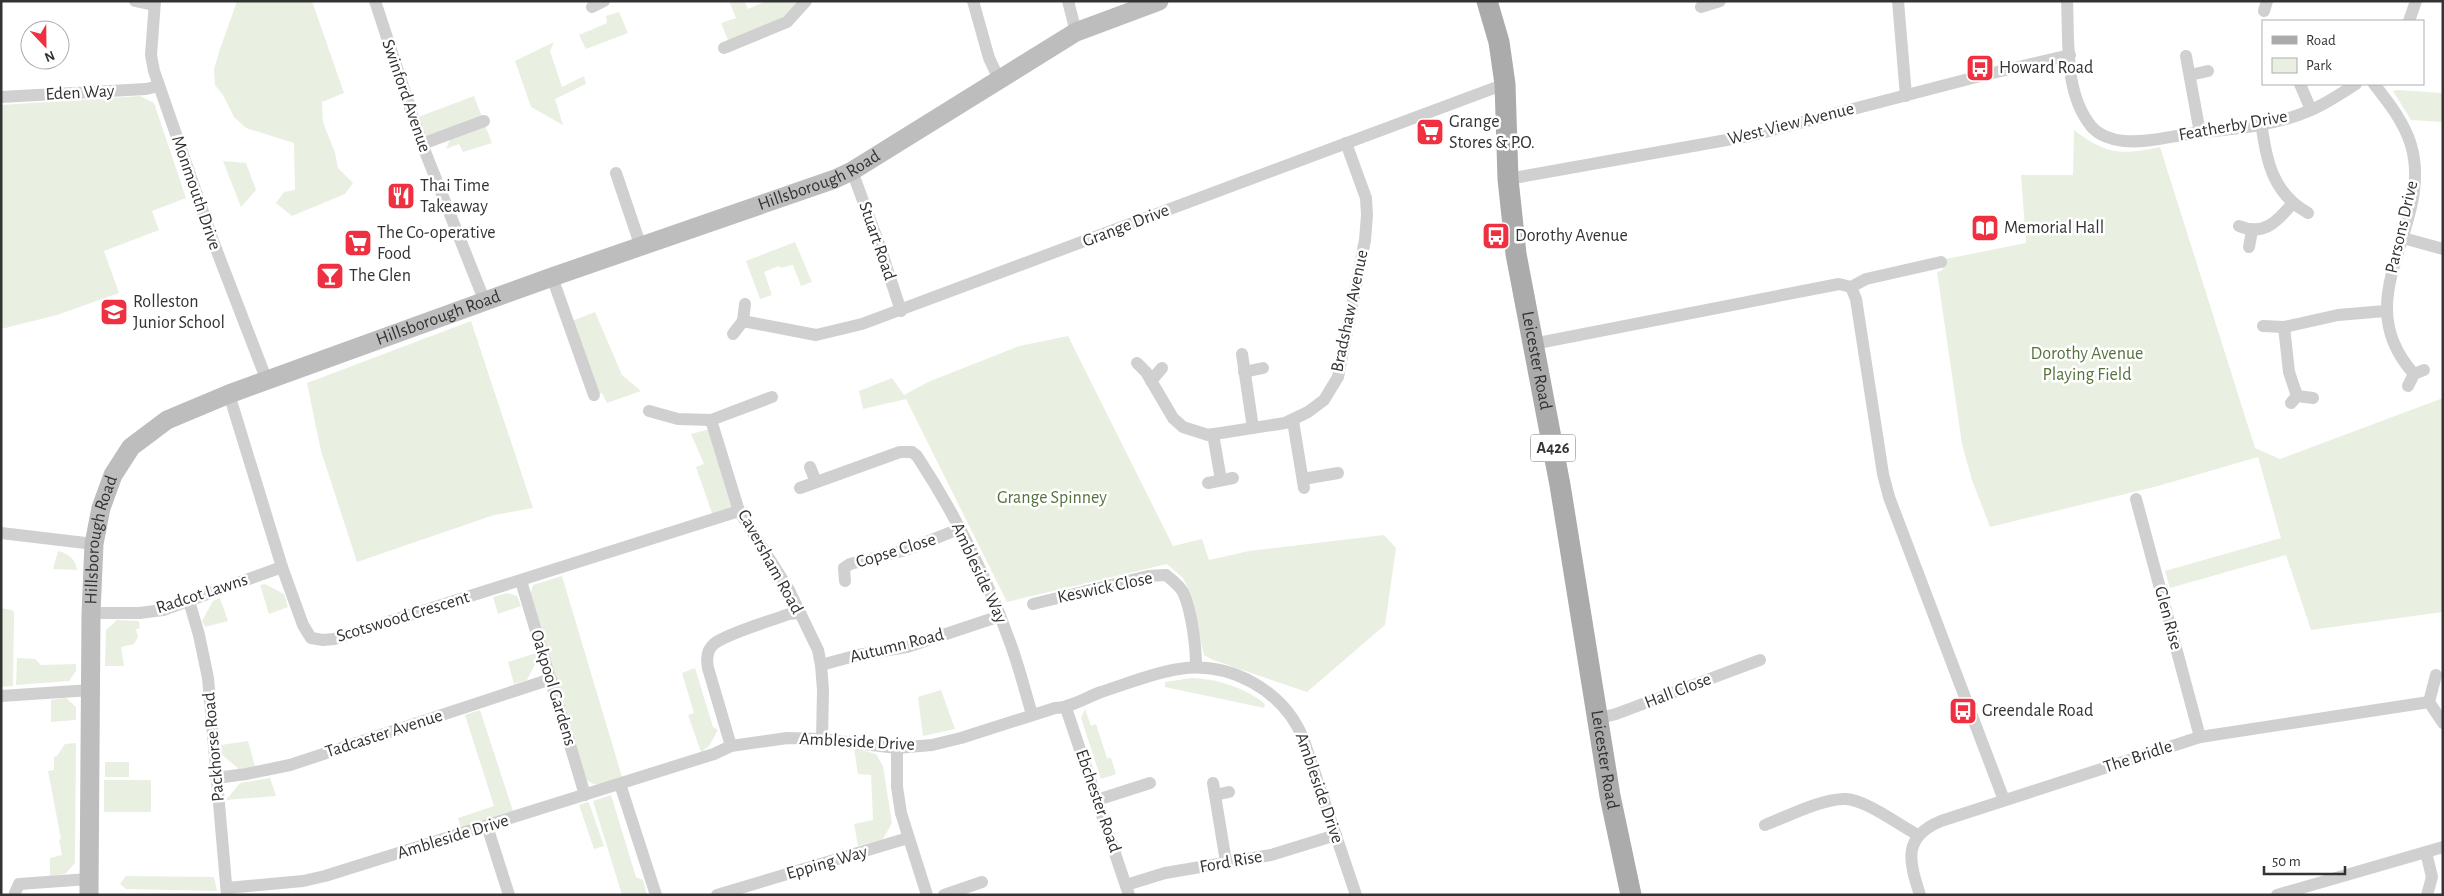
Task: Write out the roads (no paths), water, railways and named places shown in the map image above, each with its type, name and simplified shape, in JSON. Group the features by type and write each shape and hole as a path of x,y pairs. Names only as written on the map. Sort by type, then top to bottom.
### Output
{"main road":[{"name":"Leicester Road","path":"1487,1 1498,42 1505,84 1508,179 1516,254 1560,485 1596,719 1621,856 1631,895"}],"street":[{"path":"135,1 154,3"},
{"name":"Swinford Avenue","path":"375,1 422,144 485,302"},
{"path":"724,48 787,22 806,1"},
{"path":"973,1 989,58 1000,79"},
{"path":"1068,1 1076,32"},
{"name":"Hillsborough Road","path":"89,887 91,613 94,544 101,508 113,475 131,447 167,420 228,394 852,171 1076,32 1159,1"},
{"path":"1701,7 1720,1"},
{"path":"1898,1 1906,96"},
{"path":"2067,1 2070,55"},
{"path":"2409,20 2416,1"},
{"name":"Monmouth Drive","path":"154,3 151,55 159,86 212,241 267,380"},
{"name":"West View Avenue","path":"1508,179 1749,136 2048,59 2070,55"},
{"name":"Featherby Drive","path":"2070,55 2072,85 2078,104 2092,127 2103,136 2124,141 2200,133 2289,118 2311,110 2354,85"},
{"path":"2186,56 2200,133"},
{"path":"2190,75 2208,71"},
{"name":"Grange Drive","path":"742,321 816,335 862,324 1505,84"},
{"path":"2300,85 2311,110"},
{"name":"Parsons Drive","path":"2375,85 2392,107 2412,146 2415,184 2403,238 2389,285 2385,311 2397,352 2419,372 2408,386"},
{"name":"Eden Way","path":"1,97 146,89 159,86"},
{"path":"422,144 484,122"},
{"path":"2261,124 2268,165 2283,193 2292,204 2308,213"},
{"name":"Bradshaw Avenue","path":"1137,362 1173,418 1183,427 1197,433 1213,434 1293,420 1324,400 1338,377 1365,240 1366,198 1346,143"},
{"name":"Stuart Road","path":"852,171 880,244 901,311"},
{"path":"616,173 641,247"},
{"path":"2238,226 2252,231 2268,227 2282,217 2292,204"},
{"path":"2249,247 2252,231"},
{"path":"2403,238 2443,249"},
{"path":"1533,344 1839,284 1851,287 1866,279 1941,262"},
{"path":"552,277 594,395"},
{"path":"1851,287 1856,299 1880,459 1889,497 2004,800"},
{"path":"733,334 742,321 745,304"},
{"path":"2263,326 2284,327 2338,315 2385,311"},
{"path":"2284,327 2294,400 2313,398"},
{"path":"1242,354 1254,428"},
{"path":"1151,382 1162,368"},
{"path":"1244,372 1263,368"},
{"name":"Scotswood Crescent","path":"228,394 282,567 303,625 311,638 334,639 739,511"},
{"path":"648,411 678,419 711,420 772,397"},
{"name":"Caversham Road","path":"711,420 733,486 739,511 788,590 798,613 813,637 822,666 822,739"},
{"path":"1293,420 1304,484 1338,473"},
{"path":"1208,483 1227,479 1213,434"},
{"name":"Ambleside Way","path":"816,482 900,452 912,452 917,456 959,529 1000,616 1032,714"},
{"path":"800,488 816,482 810,466"},
{"name":"Glen Rise","path":"2136,499 2200,737"},
{"name":"Copse Close","path":"841,570 857,562 906,550 959,529"},
{"path":"1,533 94,544"},
{"name":"Radcot Lawns","path":"91,613 139,613 163,610 282,567"},
{"name":"Keswick Close","path":"1033,604 1148,576 1166,575 1178,585 1186,600 1196,644 1196,667"},
{"name":"Oakpool Gardens","path":"521,581 585,795"},
{"name":"Packhorse Road","path":"189,601 200,635 208,678 227,892"},
{"path":"731,746 708,668 707,655 715,644 789,614 798,613"},
{"name":"Autumn Road","path":"822,666 858,655 907,647 1000,616"},
{"name":"Hall Close","path":"1596,719 1616,714 1760,660"},
{"name":"Ambleside Drive","path":"227,892 325,876 714,754 731,746 786,738 822,739 897,748 932,745 961,738 1032,714 1055,708 1066,708 1085,697 1160,673 1196,667 1222,670 1249,680 1271,694 1292,717 1303,738 1356,895"},
{"path":"2436,675 2430,702 2443,723"},
{"name":"Tadcaster Avenue","path":"216,778 290,765 551,679"},
{"path":"1,696 91,690"},
{"name":"The Bridle","path":"1918,835 1928,826 1941,821 2200,737 2430,702"},
{"name":"Ebchester Road","path":"1066,708 1127,890"},
{"path":"897,748 896,787 908,838 927,895"},
{"path":"1097,800 1150,783"},
{"path":"620,784 656,895"},
{"path":"1226,862 1214,789 1229,792"},
{"path":"1765,825 1830,801 1846,799 1860,803 1918,835 1910,853 1910,863 1920,895"},
{"path":"488,826 509,895"},
{"name":"Ford Rise","path":"1127,890 1165,873 1271,855 1336,835"},
{"name":"Epping Way","path":"717,895 908,838"},
{"path":"2277,895 2443,847"},
{"path":"2426,852 2432,877 2427,895"},
{"path":"944,895 982,882"},
{"path":"15,884 89,887"}],"place":[{"name":"Howard Road","path":"1980,68"},
{"name":"Grange Stores & P.O.","path":"1430,132"},
{"name":"Thai Time Takeaway","path":"401,196"},
{"name":"Memorial Hall","path":"1985,228"},
{"name":"Dorothy Avenue","path":"1496,236"},
{"name":"The Co-operative Food","path":"358,243"},
{"name":"The Glen","path":"330,276"},
{"name":"Rolleston Junior School","path":"114,312"},
{"name":"Greendale Road","path":"1963,711"}],"park label":[{"name":"Dorothy Avenue Playing Field","path":"2087,364"},
{"name":"Grange Spinney","path":"1052,498"}]}
